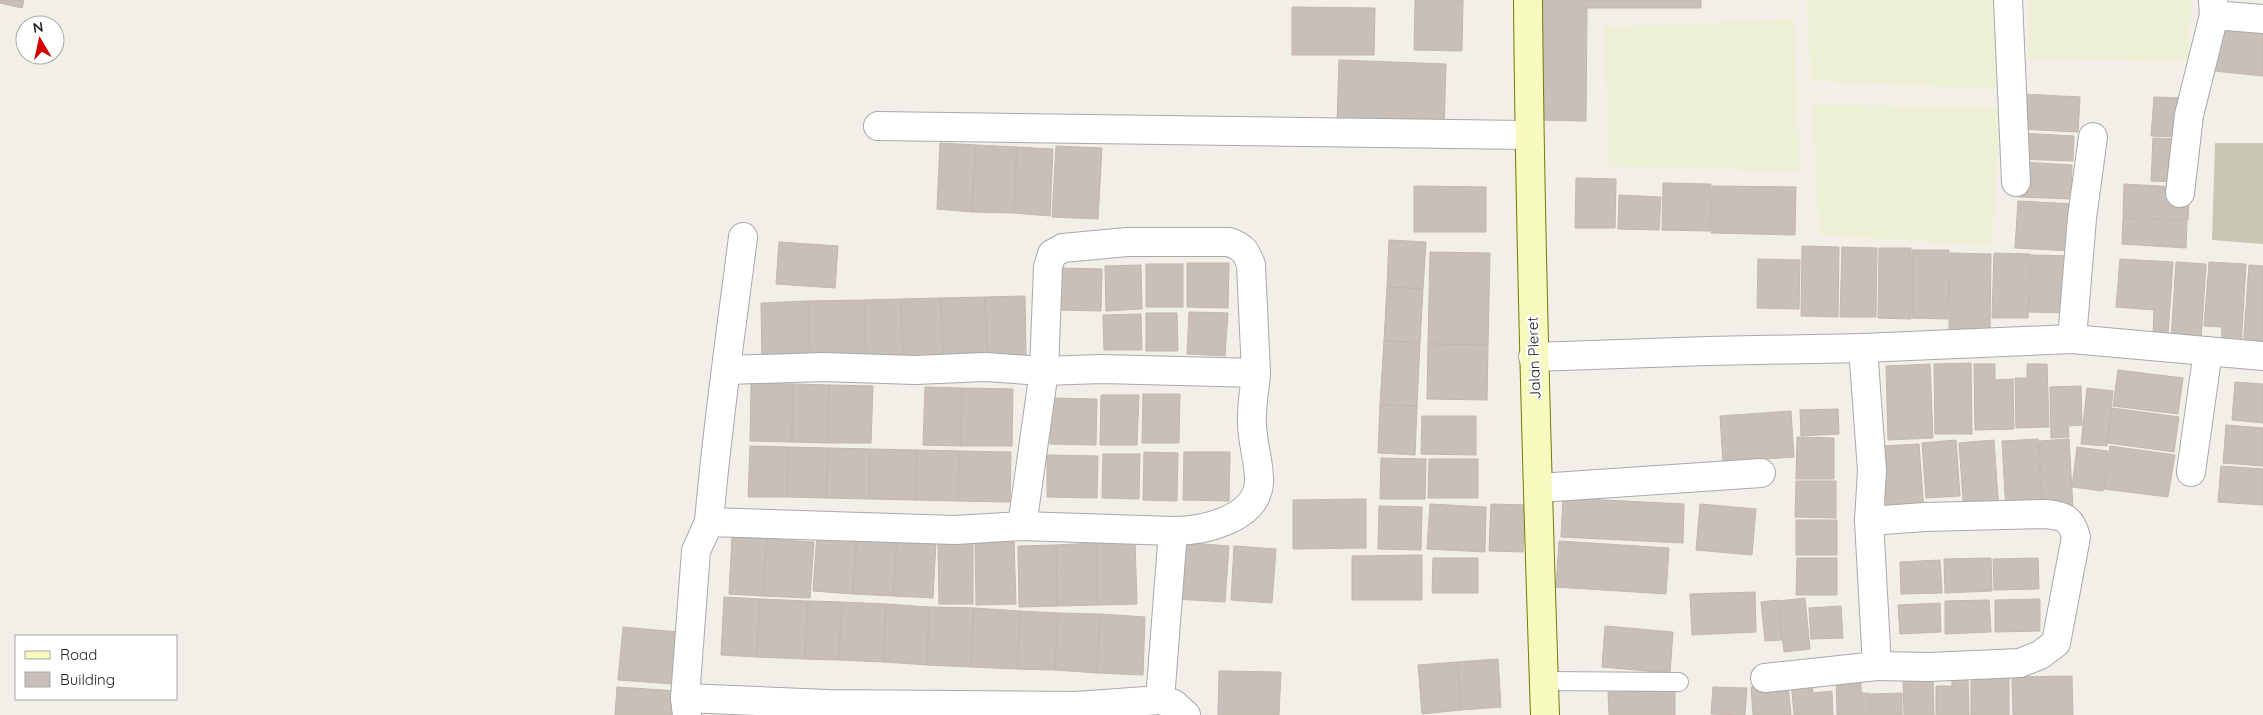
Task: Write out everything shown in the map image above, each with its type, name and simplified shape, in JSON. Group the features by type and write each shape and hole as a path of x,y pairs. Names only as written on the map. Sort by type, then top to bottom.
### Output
{"main road":[{"name":"Jalan Pleret","path":"1528,0 1533,357 1539,488 1545,715"}],"street":[{"path":"2008,0 2016,182"},
{"path":"2180,193 2189,115 2214,7 2263,19"},
{"path":"878,126 1529,135"},
{"path":"2072,339 2082,218 2093,137"},
{"path":"743,237 727,370 717,432 709,522 696,551 686,706 828,704 1066,706 1160,700 1174,704 1186,715"},
{"path":"709,522 955,530 1022,526 1192,531 1233,519 1255,498 1259,483 1252,422 1256,373 1251,265 1242,247 1229,242 1127,242 1063,248 1052,254 1048,267 1044,371 1022,526"},
{"path":"1533,357 1863,348 2072,339 2263,356"},
{"path":"1863,348 1872,470 1869,522 1877,666"},
{"path":"2191,472 2208,351"},
{"path":"727,370 823,367 915,370 985,367 1044,371 1102,370 1256,373"},
{"path":"1539,488 1762,473"},
{"path":"1765,678 1877,666 1929,667 2020,663 2040,656 2056,643 2076,537 2073,526 2063,516 2046,514 1925,517 1869,522"},
{"path":"1160,700 1173,531"}],"lane":[{"path":"1544,681 1678,682"}],"shaded area":[{"path":"1806,0 1998,0 1997,89 1811,81"},
{"path":"2028,0 2191,0 2189,61 2028,59"},
{"path":"1794,19 1800,172 1609,166 1604,27"},
{"path":"1812,105 2001,107 1992,246 1819,235"},
{"path":"2215,143 2263,143 2263,244 2212,240"}],"building":[{"path":"0,0 24,0 22,8 0,3"},
{"path":"1415,0 1463,0 1462,51 1414,50"},
{"path":"1539,0 1701,0 1701,8 1587,8 1586,121 1538,120"},
{"path":"1292,7 1375,8 1374,55 1292,55"},
{"path":"2219,28 2263,33 2263,76 2214,71"},
{"path":"1339,60 1446,64 1444,129 1337,125"},
{"path":"2022,94 2080,97 2078,132 2019,129"},
{"path":"2154,97 2183,98 2181,137 2151,136"},
{"path":"2019,133 2074,136 2073,161 2017,159"},
{"path":"2153,138 2180,139 2178,182 2151,181"},
{"path":"940,143 976,145 972,212 937,209"},
{"path":"976,145 1017,147 1014,213 972,212"},
{"path":"1056,146 1102,148 1098,219 1052,217"},
{"path":"1017,147 1053,149 1050,216 1014,213"},
{"path":"2021,162 2072,165 2071,199 2019,197"},
{"path":"1576,178 1616,179 1615,228 1575,228"},
{"path":"1663,183 1711,184 1710,231 1662,230"},
{"path":"2124,184 2178,187 2189,200 2188,220 2123,217"},
{"path":"1414,186 1486,187 1486,232 1414,232"},
{"path":"1712,186 1796,187 1795,235 1711,233"},
{"path":"1619,195 1661,197 1659,230 1618,229"},
{"path":"2018,201 2074,204 2071,251 2015,248"},
{"path":"2123,218 2187,221 2186,248 2122,244"},
{"path":"1389,240 1426,242 1423,289 1387,287"},
{"path":"779,242 838,246 835,288 776,284"},
{"path":"1802,246 1839,247 1838,317 1801,316"},
{"path":"1842,247 1877,248 1876,317 1840,317"},
{"path":"1879,248 1911,248 1911,319 1878,318"},
{"path":"1912,250 1949,250 1948,319 1912,318"},
{"path":"1430,252 1490,253 1488,345 1428,344"},
{"path":"1950,253 1991,254 1990,332 1949,332"},
{"path":"1994,253 2030,254 2028,318 1992,318"},
{"path":"2031,255 2073,256 2071,313 2029,312"},
{"path":"1758,259 1800,260 1799,309 1757,308"},
{"path":"2120,259 2173,262 2168,335 2153,334 2154,310 2116,307"},
{"path":"2176,262 2206,264 2201,341 2171,339"},
{"path":"2209,262 2246,264 2241,347 2221,346 2222,327 2204,326"},
{"path":"1187,263 1229,263 1228,308 1187,307"},
{"path":"1146,264 1183,264 1183,307 1146,307"},
{"path":"1141,265 1142,309 1106,311 1105,266"},
{"path":"2249,265 2263,266 2263,351 2243,349"},
{"path":"1062,268 1102,269 1101,311 1060,310"},
{"path":"1387,287 1423,289 1420,343 1384,341"},
{"path":"1025,296 1026,355 987,356 985,297"},
{"path":"985,297 987,356 943,357 941,298"},
{"path":"941,298 943,357 903,359 901,299"},
{"path":"901,299 903,359 866,359 864,300"},
{"path":"864,300 866,359 810,361 808,301"},
{"path":"808,301 810,361 762,362 761,303"},
{"path":"1189,312 1228,313 1225,356 1187,354"},
{"path":"1146,313 1177,313 1178,351 1146,351"},
{"path":"1141,314 1142,350 1104,350 1103,315"},
{"path":"1384,341 1420,343 1417,406 1380,405"},
{"path":"1428,344 1488,345 1487,400 1427,399"},
{"path":"1971,363 1972,434 1935,434 1934,364"},
{"path":"1930,364 1933,438 1888,440 1886,366"},
{"path":"1974,364 1995,364 1995,380 2013,379 2014,429 1975,430"},
{"path":"2027,364 2047,364 2049,427 2016,428 2015,378 2027,378"},
{"path":"2118,370 2183,378 2178,414 2113,406"},
{"path":"2235,382 2263,384 2263,423 2232,420"},
{"path":"751,383 793,384 792,442 750,441"},
{"path":"793,384 829,385 828,443 792,442"},
{"path":"829,385 873,386 871,443 828,443"},
{"path":"2081,386 2082,425 2068,426 2069,437 2051,438 2050,387"},
{"path":"925,387 962,388 961,446 923,445"},
{"path":"962,388 1013,389 1012,446 961,446"},
{"path":"2087,388 2113,391 2107,446 2081,444"},
{"path":"1143,394 1180,394 1179,443 1142,443"},
{"path":"1101,395 1139,395 1137,445 1100,445"},
{"path":"1051,398 1097,399 1096,445 1050,444"},
{"path":"1380,405 1417,406 1415,455 1378,453"},
{"path":"2112,408 2179,417 2174,452 2108,443"},
{"path":"1838,409 1839,434 1801,436 1800,410"},
{"path":"1791,411 1794,457 1723,462 1720,416"},
{"path":"1422,416 1476,416 1476,455 1421,454"},
{"path":"2226,425 2263,428 2263,466 2223,463"},
{"path":"1797,437 1834,438 1834,479 1796,479"},
{"path":"2038,439 2042,509 2006,512 2002,441"},
{"path":"2069,439 2073,509 2043,510 2039,441"},
{"path":"1956,440 1960,496 1926,498 1922,443"},
{"path":"1994,440 1999,511 1964,513 1959,443"},
{"path":"1919,444 1924,512 1887,514 1882,446"},
{"path":"750,446 788,447 787,497 748,497"},
{"path":"2110,446 2175,455 2168,497 2104,489"},
{"path":"788,447 828,448 826,498 787,497"},
{"path":"2077,447 2108,451 2103,491 2072,487"},
{"path":"828,448 870,449 870,499 826,498"},
{"path":"870,449 917,450 916,500 870,499"},
{"path":"917,450 959,451 958,501 916,500"},
{"path":"959,451 1011,452 1010,502 958,501"},
{"path":"1144,452 1178,453 1177,501 1143,500"},
{"path":"1184,452 1230,452 1229,501 1183,500"},
{"path":"1103,454 1140,454 1139,499 1102,498"},
{"path":"1047,455 1098,456 1097,498 1047,497"},
{"path":"1381,458 1426,459 1425,499 1380,499"},
{"path":"1429,459 1478,459 1478,498 1428,498"},
{"path":"2221,466 2263,469 2263,505 2218,502"},
{"path":"1796,481 1836,481 1836,518 1795,517"},
{"path":"1563,498 1684,504 1683,543 1561,537"},
{"path":"1366,499 1366,548 1293,549 1293,500"},
{"path":"1430,504 1486,507 1485,552 1427,549"},
{"path":"1491,504 1525,505 1523,552 1489,551"},
{"path":"1700,504 1756,509 1752,555 1696,550"},
{"path":"1379,506 1422,507 1421,550 1378,549"},
{"path":"1796,520 1837,520 1837,555 1796,555"},
{"path":"817,534 857,537 853,594 813,591"},
{"path":"732,537 767,539 763,596 729,594"},
{"path":"857,537 897,539 893,596 853,594"},
{"path":"767,539 814,542 810,598 763,596"},
{"path":"897,539 936,541 933,598 893,596"},
{"path":"1559,541 1669,548 1666,594 1556,587"},
{"path":"938,542 973,542 973,604 939,604"},
{"path":"1014,542 1016,604 976,605 975,543"},
{"path":"1135,542 1137,604 1097,605 1096,543"},
{"path":"1179,542 1229,546 1225,602 1175,599"},
{"path":"1096,543 1097,605 1057,606 1056,545"},
{"path":"1056,545 1057,606 1019,607 1018,546"},
{"path":"1234,546 1276,549 1272,603 1231,600"},
{"path":"1422,555 1422,600 1352,600 1352,556"},
{"path":"1433,558 1478,558 1478,593 1432,593"},
{"path":"1797,558 1837,558 1837,595 1796,595"},
{"path":"1991,558 1992,591 1945,593 1944,559"},
{"path":"2038,558 2039,589 1994,590 1993,559"},
{"path":"1940,560 1942,593 1901,594 1900,562"},
{"path":"1755,592 1756,632 1692,635 1690,594"},
{"path":"724,597 760,599 757,657 721,655"},
{"path":"1805,598 1810,649 1784,652 1778,601"},
{"path":"760,599 808,601 805,659 757,657"},
{"path":"2040,599 2040,631 1995,632 1995,600"},
{"path":"1778,600 1782,640 1765,641 1761,602"},
{"path":"1989,600 1991,632 1945,634 1945,601"},
{"path":"808,601 842,602 839,660 805,659"},
{"path":"842,602 886,604 884,662 839,660"},
{"path":"1940,603 1941,632 1900,634 1898,605"},
{"path":"886,604 929,607 927,665 884,662"},
{"path":"1841,606 1843,638 1811,639 1809,608"},
{"path":"929,607 974,608 971,667 927,665"},
{"path":"974,608 1020,611 1017,669 971,667"},
{"path":"1020,611 1058,613 1055,670 1017,669"},
{"path":"1058,613 1100,614 1097,673 1055,670"},
{"path":"1100,614 1145,617 1143,675 1097,673"},
{"path":"1605,626 1673,632 1670,673 1602,667"},
{"path":"623,627 678,632 674,684 618,680"},
{"path":"1498,659 1501,707 1461,710 1457,662"},
{"path":"1457,662 1461,710 1422,714 1418,665"},
{"path":"1219,671 1281,672 1279,715 1218,715"},
{"path":"1933,676 1934,715 1904,715 1903,678"},
{"path":"1971,676 2009,676 2009,715 1971,715"},
{"path":"2072,676 2073,715 2013,715 2012,677"},
{"path":"1836,677 1861,677 1861,693 1869,693 1870,715 1837,715"},
{"path":"1952,677 1968,677 1969,715 1936,715 1936,686 1952,686"},
{"path":"1812,678 1813,693 1832,691 1833,715 1794,715 1791,680"},
{"path":"1788,685 1791,715 1753,715 1751,687"},
{"path":"617,687 677,691 676,715 615,715"},
{"path":"1713,687 1747,688 1745,715 1711,714"},
{"path":"1675,691 1675,715 1609,715 1608,692"},
{"path":"1902,693 1902,715 1871,715 1870,694"}]}
